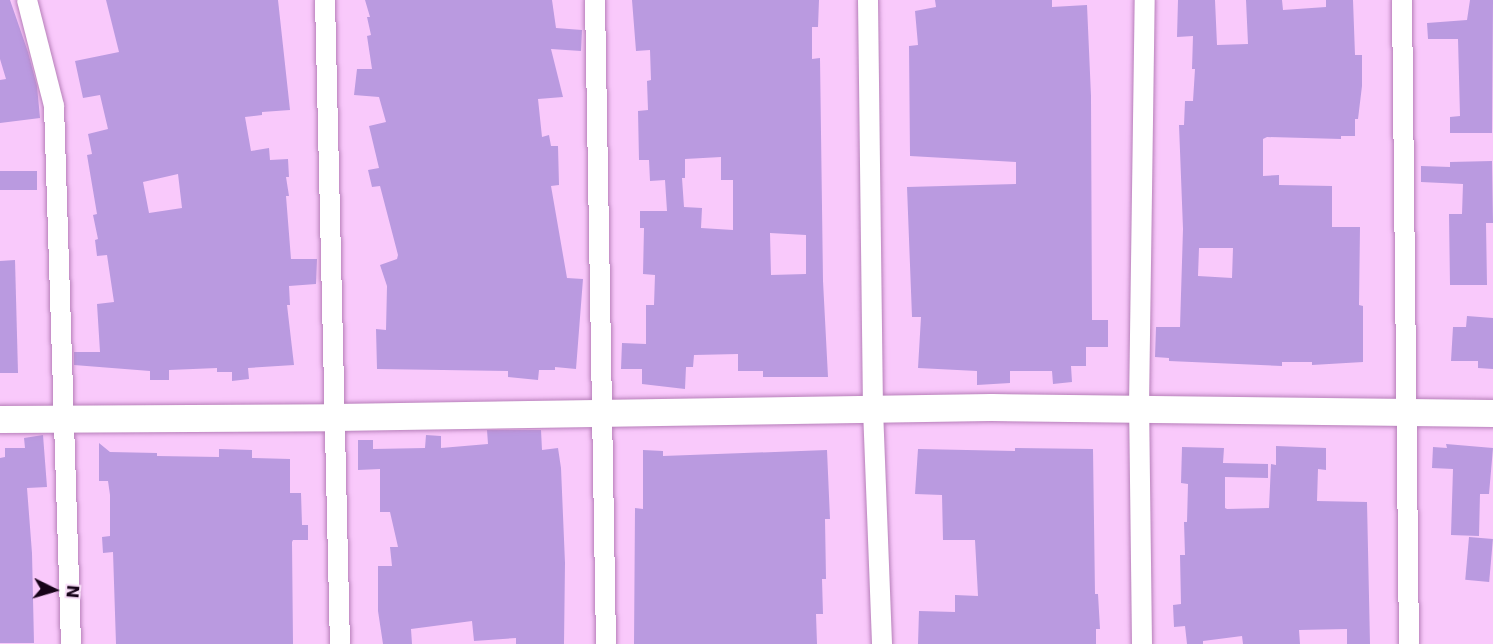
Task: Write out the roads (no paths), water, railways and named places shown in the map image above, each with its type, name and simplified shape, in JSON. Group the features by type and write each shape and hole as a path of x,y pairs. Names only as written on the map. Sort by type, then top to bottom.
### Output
{"main road":[{"path":"0,418 334,417 873,409 1139,408 1406,414 1493,413"}],"street":[{"path":"27,0 54,106 71,644"},
{"path":"325,0 340,644"},
{"path":"595,0 606,644"},
{"path":"868,0 873,409 882,644"},
{"path":"1142,644 1139,408 1145,0"},
{"path":"1402,0 1409,644"}]}
